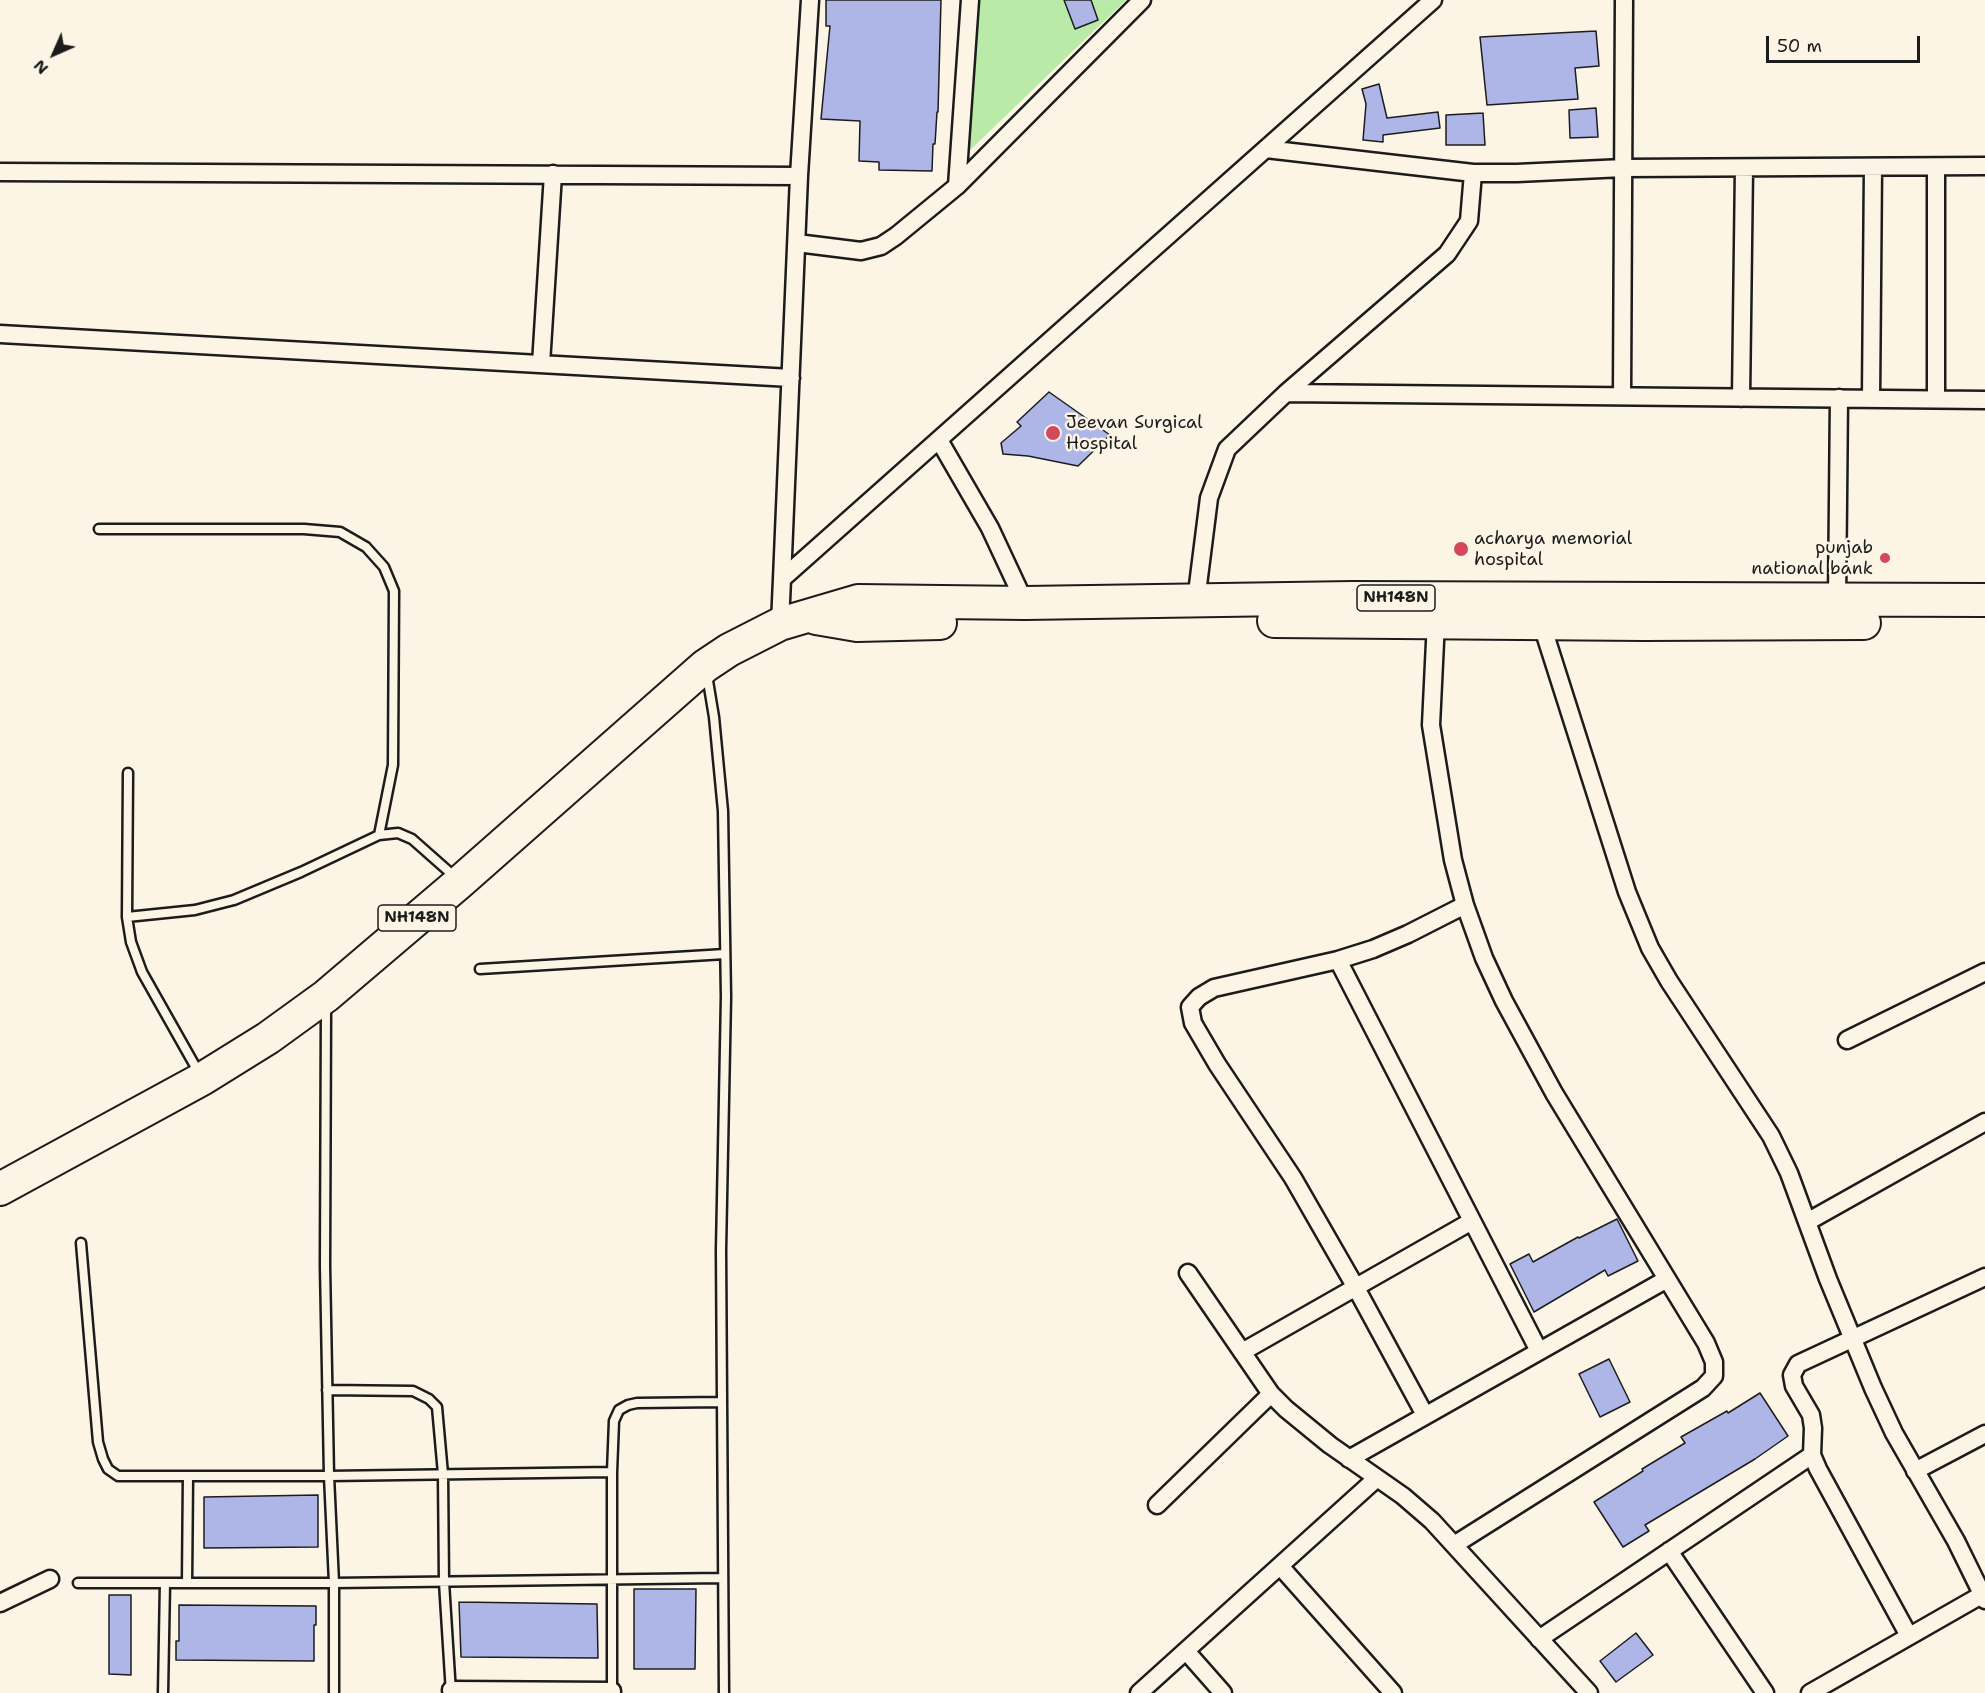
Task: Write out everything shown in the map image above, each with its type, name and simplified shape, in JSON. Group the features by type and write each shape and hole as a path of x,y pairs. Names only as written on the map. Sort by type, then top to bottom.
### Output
{"highway":[{"name":"NH148N","path":"0,1189 202,1079 268,1038 326,996 460,882 705,666 729,650 795,620 858,601 1025,603 1353,598 1985,600"},
{"name":"NH148N","path":"795,620 857,625 1198,620 1737,624 1985,622"}],"street":[{"path":"795,620 782,579 810,0"},
{"path":"957,186 970,0"},
{"path":"797,243 861,251 881,246 896,236 957,186 1142,0"},
{"path":"782,579 1433,0"},
{"path":"1622,396 1624,0"},
{"path":"1266,149 1473,172 1517,174 1623,168 1985,166"},
{"path":"1871,398 1873,167"},
{"path":"1936,167 1936,399"},
{"path":"1741,398 1744,168"},
{"path":"0,172 800,176"},
{"path":"1196,601 1209,498 1227,449 1286,393 1447,254 1469,221 1473,172"},
{"path":"542,364 553,174"},
{"path":"0,334 792,378"},
{"path":"1286,393 1985,400"},
{"path":"1837,601 1839,399"},
{"path":"939,440 990,528 1025,603"},
{"path":"1436,621 1431,725 1453,860 1465,905 1484,958 1515,1022 1554,1093 1706,1342 1714,1362 1714,1376 1703,1388 1454,1545"},
{"path":"1541,622 1627,892 1650,948 1669,981 1771,1136 1789,1173 1853,1339 1894,1433 1956,1541 1984,1596 1810,1693"},
{"path":"1425,1415 1293,1178 1217,1064 1193,1023 1190,1007 1199,997 1215,988 1338,960 1382,946 1465,905"},
{"path":"1338,960 1539,1351"},
{"path":"1846,1040 1985,972"},
{"path":"1807,1222 1985,1122"},
{"path":"1242,1352 1472,1221"},
{"path":"1188,1273 1271,1394 1312,1431 1403,1496 1432,1521 1589,1693"},
{"path":"1909,1636 1818,1469 1812,1455 1811,1416 1794,1386 1792,1375 1798,1365 1985,1277"},
{"path":"1349,1459 1667,1279"},
{"path":"1157,1505 1271,1394"},
{"path":"1915,1471 1985,1434"},
{"path":"1539,1639 1812,1455"},
{"path":"1139,1693 1377,1478"},
{"path":"1669,1551 1765,1693"},
{"path":"1280,1566 1393,1693"},
{"path":"0,1603 50,1579"},
{"path":"1186,1651 1223,1693"},
{"path":"451,1692 612,1692"}],"lane":[{"path":"99,529 304,529 340,532 366,547 384,567 394,591 393,765 379,835"},
{"path":"705,666 714,717 723,811 726,997 721,1250 724,1693"},
{"path":"128,773 130,942 142,972 202,1079"},
{"path":"128,917 195,910 234,900 301,872 379,835 398,832 412,839 460,882"},
{"path":"480,969 725,954"},
{"path":"326,996 325,1266 329,1476 334,1583 334,1693"},
{"path":"81,1243 98,1442 102,1459 108,1469 118,1476 612,1472"},
{"path":"327,1390 413,1391 429,1399 437,1407 443,1474 444,1582 451,1692"},
{"path":"612,1692 614,1421 619,1410 637,1403 721,1402"},
{"path":"187,1583 188,1476"},
{"path":"78,1583 334,1583 722,1578"},
{"path":"163,1693 165,1583"}],"green space":[{"path":"978,0 1126,0 965,155 965,136"}],"building":[{"path":"826,0 941,0 938,112 932,171 879,170 879,162 859,161 860,121 821,119 830,26 826,26"},
{"path":"1064,0 1091,0 1098,20 1075,29"},
{"path":"1596,31 1599,66 1575,68 1578,99 1487,105 1480,37"},
{"path":"1379,84 1387,118 1438,112 1440,128 1383,135 1383,142 1363,140 1366,104 1362,89"},
{"path":"1596,108 1598,137 1570,138 1569,110"},
{"path":"1483,113 1485,145 1446,145 1446,115"},
{"path":"1049,392 1110,435 1078,466 1028,456 1003,454 1001,443 1021,426 1017,422"},
{"path":"1617,1219 1638,1261 1608,1276 1605,1270 1534,1312 1510,1264 1529,1254 1533,1262"},
{"path":"1609,1359 1630,1402 1600,1417 1579,1374"},
{"path":"1760,1393 1788,1436 1755,1459 1645,1525 1649,1531 1623,1547 1594,1502 1685,1443 1681,1437 1727,1411 1728,1413"},
{"path":"318,1495 318,1547 204,1548 204,1497"},
{"path":"634,1589 696,1589 695,1669 634,1669"},
{"path":"109,1595 131,1595 131,1675 109,1674"},
{"path":"459,1602 597,1604 598,1658 461,1657"},
{"path":"179,1605 316,1606 314,1661 176,1660 176,1641 179,1641"},
{"path":"1636,1633 1653,1655 1616,1682 1600,1661"}],"place":[{"name":"Jeevan Surgical Hospital","path":"1053,433"},
{"name":"acharya memorial hospital","path":"1461,549"},
{"name":"punjab national bank","path":"1885,558"}]}
